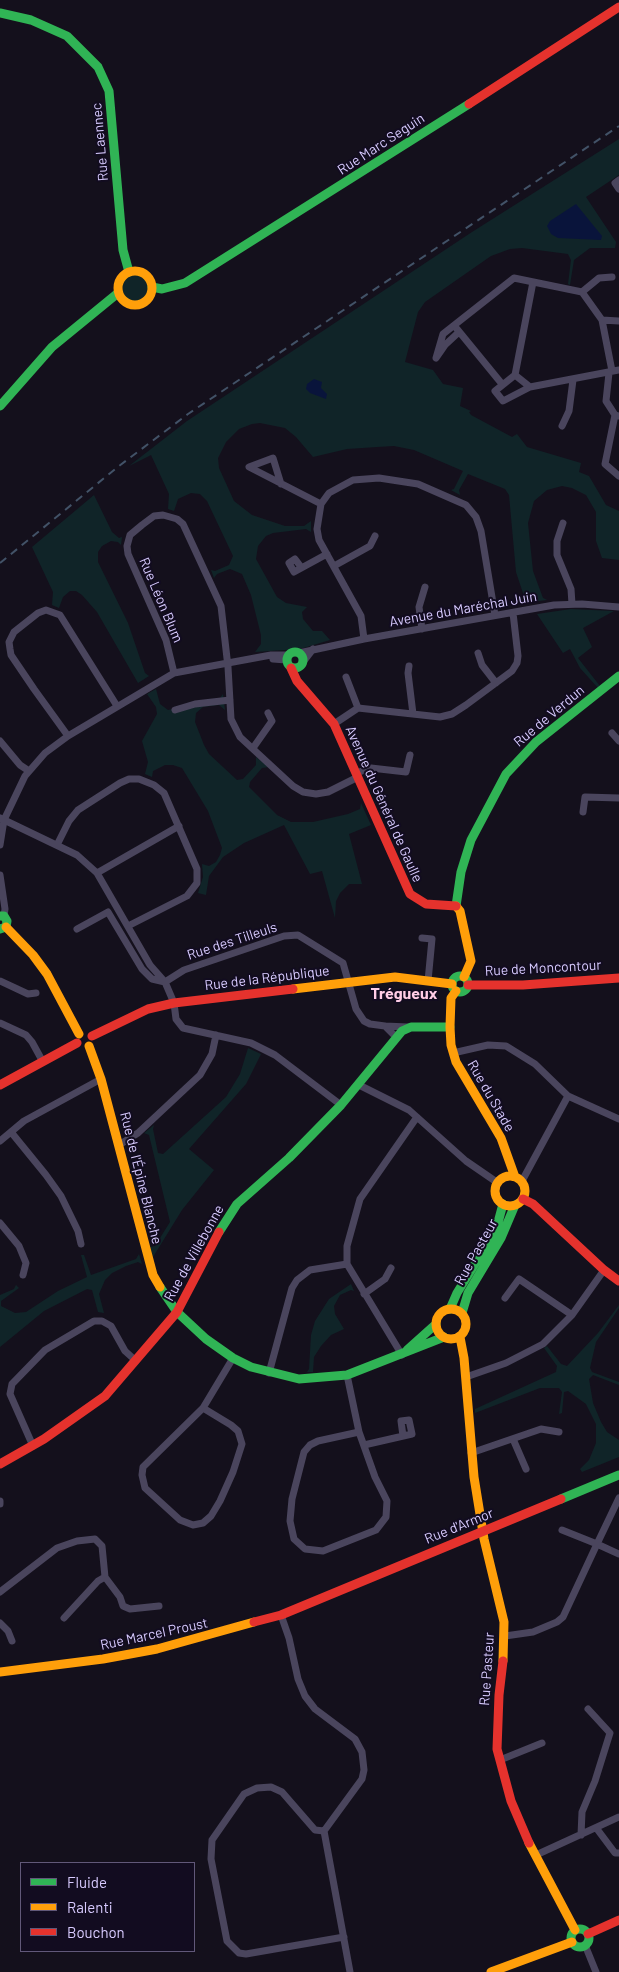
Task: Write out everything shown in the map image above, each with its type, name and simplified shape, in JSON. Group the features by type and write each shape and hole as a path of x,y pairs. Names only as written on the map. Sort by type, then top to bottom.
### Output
{"street":[{"name":"Rue Marc Seguin","path":"152,287 162,289 185,283 377,164 619,7"},
{"name":"Rue Laennec","path":"0,13 31,20 67,36 98,67 109,91 123,250 129,272"},
{"path":"619,180 615,184 619,189"},
{"path":"129,272 144,274 152,287 149,298 140,305 135,306 124,302 118,293 118,282 129,272"},
{"path":"582,292 599,278 612,277"},
{"path":"459,332 445,345 436,358 444,334 514,278 582,292 602,320 613,371 606,401 617,415 605,464 619,476"},
{"path":"532,282 515,375 495,391 504,401 530,387 613,371"},
{"path":"0,406 52,347 118,293"},
{"path":"602,320 619,321"},
{"path":"454,325 502,384"},
{"path":"515,375 530,387"},
{"path":"562,426 569,411 573,380"},
{"path":"281,484 273,458 249,467 281,484 321,504"},
{"path":"364,639 361,616 319,540 317,529 321,504 328,493 342,484 353,480 379,478 418,484 450,496 466,505 476,517 481,531 495,615"},
{"name":"Rue Léon Blum","path":"174,673 166,640 128,554 127,546 130,536 154,516 169,516 177,519 188,534 221,606 234,728 293,786 303,792 316,794 328,792 371,768 406,772 410,755"},
{"path":"563,523 557,541 557,554 571,589 572,604"},
{"path":"334,566 370,546 375,536"},
{"path":"301,567 327,554"},
{"path":"422,629 419,607 425,587"},
{"name":"Avenue du Maréchal Juin","path":"294,661 313,649 495,615 572,604 619,607"},
{"path":"68,736 11,656 9,642 14,632 38,613 46,610 60,614 117,706"},
{"path":"334,724 358,708 440,717 452,714 512,671 517,664 518,656 513,613"},
{"path":"478,653 482,665 496,683"},
{"path":"0,845 2,819 18,787 45,753 68,736 174,673 263,657 294,661"},
{"name":"Avenue du Général de Gaulle","path":"294,661 297,681 334,724 410,894 426,904 456,906"},
{"path":"409,666 408,673 413,714"},
{"name":"Rue de Verdun","path":"466,981 471,961 460,911 456,906 461,872 471,840 510,768 536,742 619,676"},
{"path":"346,677 358,708"},
{"path":"175,710 195,704 230,700"},
{"path":"253,748 272,721 268,713"},
{"path":"612,733 619,741"},
{"path":"0,741 20,765 29,771"},
{"path":"57,845 69,820 78,810 129,779 146,781 164,792 197,869 197,883 188,896 128,926"},
{"path":"583,812 584,797 619,798"},
{"path":"2,819 77,855 97,873 150,965 165,982 174,1004 176,1019 183,1028 251,1043 275,1055 341,1105"},
{"path":"97,873 179,826"},
{"path":"0,875 4,902 1,915 7,921 3,928 33,955 47,974 78,1038 81,1046 88,1046 92,1043 92,1036 86,1032 78,1038 43,1062 0,1084"},
{"path":"77,928 108,912 142,970 152,979 165,982"},
{"name":"Rue des Tilleuls","path":"165,982 184,970 292,935 298,935 343,963 347,983 356,1009 364,1021 370,1024 386,1026"},
{"path":"422,938 432,939 428,981"},
{"name":"Rue de la République","path":"92,1036 148,1009 174,1004 395,977 428,981 454,988"},
{"path":"456,977 466,981 464,992 454,988 456,977"},
{"name":"Rue de Moncontour","path":"466,981 523,985 619,978"},
{"path":"0,981 28,994 36,993"},
{"name":"Rue du Stade","path":"454,988 450,1028 456,1062 501,1138 518,1179"},
{"path":"0,1023 26,1035 43,1062"},
{"path":"386,1026 450,1028"},
{"path":"386,1026 396,1037"},
{"name":"Rue de Villebonne","path":"0,1464 74,1420 105,1396 177,1312 215,1238 237,1204 289,1158 341,1105 396,1037 408,1027"},
{"path":"119,1145 138,1133 200,1075 212,1054 216,1035"},
{"path":"453,1053 488,1045 506,1046 535,1064 568,1096 619,1119"},
{"name":"Rue de l'Épine Blanche","path":"88,1046 101,1079 153,1275 177,1312 206,1339 232,1358 269,1372 299,1379 347,1376 444,1337"},
{"path":"0,1141 24,1121 101,1079"},
{"path":"359,1085 409,1110 466,1161 501,1180 518,1179"},
{"path":"518,1179 568,1096"},
{"path":"416,1117 360,1198 348,1246 347,1264 402,1355 436,1324 442,1312 450,1309 462,1313 466,1326 460,1337 452,1339 444,1337 438,1332 436,1324"},
{"path":"11,1132 46,1175 60,1196 78,1231 81,1244"},
{"path":"507,1156 496,1192 503,1204 515,1205 523,1199 525,1190 518,1179"},
{"path":"523,1199 543,1213 604,1270 619,1281"},
{"name":"Rue Pasteur","path":"450,1309 457,1293 496,1230 503,1204"},
{"name":"Rue Pasteur","path":"462,1313 468,1293 501,1238 515,1205"},
{"path":"0,1222 19,1246 26,1263 23,1275"},
{"path":"269,1372 292,1288 297,1280 310,1270 347,1264"},
{"path":"364,1294 385,1279 391,1268"},
{"path":"466,1377 506,1363 528,1352 558,1331 572,1315 604,1270"},
{"path":"506,1298 520,1279 572,1315"},
{"path":"33,1446 12,1404 10,1394 12,1384 45,1350 94,1321 102,1321 111,1326 125,1351 135,1360"},
{"name":"Rue Pasteur","path":"460,1337 466,1377 471,1453 483,1531 498,1594 505,1636 497,1724 500,1760 511,1801 536,1855 575,1930"},
{"path":"203,1408 238,1431 242,1444 234,1472 220,1501 203,1523 193,1525 180,1520 145,1488 142,1474 148,1460 203,1408 232,1358"},
{"path":"347,1376 359,1432 386,1501 386,1518 376,1530 323,1552 305,1549 294,1539 290,1521 294,1490 304,1452 310,1445 318,1441 359,1432"},
{"path":"471,1453 541,1429 559,1432"},
{"path":"364,1445 403,1436"},
{"path":"513,1439 526,1469"},
{"name":"Rue d'Armor","path":"309,1603 619,1475"},
{"path":"505,1636 533,1632 557,1622 563,1616 619,1498"},
{"path":"562,1530 619,1554"},
{"path":"0,1592 51,1551 66,1544 95,1539 102,1546 105,1577 120,1597 123,1606 130,1609 159,1606"},
{"path":"64,1618 91,1587 105,1577"},
{"name":"Rue Marcel Proust","path":"0,1672 103,1659 157,1649 281,1614 309,1603"},
{"path":"281,1614 289,1638 298,1680 305,1696 315,1709 355,1739 362,1752 364,1770 362,1779 324,1831 350,1972"},
{"path":"0,1623 8,1631 12,1641"},
{"path":"581,1835 582,1812 595,1781 610,1734 588,1709"},
{"path":"500,1760 542,1743"},
{"path":"324,1831 315,1830 282,1792 271,1787 257,1788 244,1794 212,1840 211,1859 228,1941 239,1954 344,1937"},
{"path":"536,1855 619,1818"},
{"path":"597,1829 618,1855"},
{"path":"588,1934 619,1920"},
{"path":"583,1929 588,1934 588,1941 585,1945 576,1946 572,1942 571,1934 575,1930 583,1929"},
{"path":"491,1972 572,1942"},
{"path":"585,1945 596,1972"}],"green space":[{"path":"619,139 619,175 586,197 616,242 615,248 590,248 574,260 570,285 568,284 571,260 568,254 522,248 510,249 491,256 425,302 418,312 405,362 433,370 443,384 463,388 460,406 471,411 469,412 471,415 512,437 517,434 527,447 581,463 579,472 589,476 606,505 619,511 619,560 602,558 596,541 596,512 586,495 572,488 562,486 547,490 534,501 528,523 533,571 543,598 547,600 523,603 525,599 516,572 509,495 505,489 468,474 459,490 460,495 451,490 454,489 463,471 414,450 394,446 347,449 313,457 296,437 285,428 260,423 252,424 239,429 226,442 218,458 219,468 234,501 252,515 285,526 304,526 311,521 311,532 306,529 273,533 266,536 258,546 256,559 277,597 286,603 307,607 302,612 303,619 313,631 322,631 330,640 300,649 255,652 261,644 261,635 251,595 242,574 230,569 217,574 214,578 211,570 215,571 229,565 233,556 207,501 200,494 191,493 178,499 174,511 168,509 169,494 151,455 129,466 187,421 472,232"},
{"path":"134,274 144,278 148,288 144,298 134,302 124,298 120,288 124,278"},
{"path":"94,495 112,532 119,538 122,537 121,545 118,542 111,541 102,546 98,552 98,562 128,623 145,673 149,676 138,683 97,612 82,595 76,591 70,591 63,597 59,608 52,605 53,592 32,547"},
{"path":"571,609 614,611 583,628 592,647 578,658 600,686 598,688 580,668 570,649 563,653 537,614"},
{"path":"156,689 160,704 168,710 220,698 223,694 225,710 219,705 203,707 196,713 195,722 204,745 209,754 237,780 243,779 256,765 256,757 269,767 262,768 250,782 249,787 277,815 291,822 313,822 348,814 360,809 361,803 371,825 349,834 362,884 349,884 340,893 336,901 335,918 322,871 310,874 284,825 244,843 223,857 209,876 206,895 198,893 203,877 202,864 209,866 216,862 222,848 208,811 182,768 165,765 153,771 152,777 145,774 148,762 142,741 157,714 156,707 147,694"},
{"path":"248,1048 261,1054 246,1084 189,1149 214,1170 182,1210 153,1257 150,1247 155,1246 170,1222 149,1135 144,1133 154,1125 153,1129 158,1153 163,1154 226,1097 240,1074"},
{"path":"139,1254 142,1264 138,1262 126,1266 112,1273 105,1280 99,1294 104,1313 98,1312 92,1290 87,1289 44,1311 0,1347 0,1295 14,1289 16,1285 19,1288 1,1301 1,1306 15,1313 26,1312 58,1291 87,1277 81,1255 84,1255 91,1275 136,1259"},
{"path":"351,1284 354,1291 351,1290 340,1295 334,1306 335,1314 344,1329 331,1335 321,1346 314,1357 313,1372 307,1372 309,1369 311,1335 315,1321 329,1299"},
{"path":"619,1305 619,1308 596,1342 590,1368 592,1372 619,1382 619,1385 593,1375 589,1379 593,1403 601,1422 607,1432 619,1440 619,1457 582,1472 580,1469 589,1460 596,1443 596,1424 586,1404 568,1391 564,1392 562,1413 559,1414 562,1392 559,1388 540,1388 475,1413 475,1409 556,1372 557,1366 544,1348 547,1346 561,1364 567,1366 598,1333"}],"water":[{"path":"576,204 602,236 601,240 558,238 551,234 547,226 550,221"},
{"path":"314,379 322,382 321,388 327,394 326,399 310,393 306,389 307,384"}],"railway":[{"path":"0,563 119,466 188,414 619,126"}],"traffic: fast":[{"path":"0,13 31,20 67,36 98,67 109,91 123,250 129,272"},
{"path":"152,287 162,289 185,283 469,104"},
{"path":"0,406 52,347 118,293"},
{"path":"292,652 298,652 303,657 303,660 301,666 292,668 287,663 287,657 292,652"},
{"path":"456,906 461,872 471,840 506,774 536,742 619,676"},
{"path":"0,916 4,916 7,921 6,927 0,929"},
{"path":"460,976 466,978 468,984 466,990 460,992 454,990 452,984 454,978 460,976"},
{"path":"219,1232 237,1204 289,1158 341,1105 402,1031 411,1027 450,1027"},
{"path":"450,1309 457,1293 496,1230 503,1204"},
{"path":"462,1313 468,1293 501,1238 515,1205"},
{"path":"160,1287 177,1312 206,1339 233,1358 251,1367 299,1379 347,1375 444,1337"},
{"path":"407,1350 436,1324"},
{"path":"561,1499 619,1475"},
{"path":"580,1929 586,1932 589,1938 586,1944 580,1947 574,1944 571,1938 574,1932 580,1929"}],"traffic: slow":[{"path":"135,271 142,272 147,276 151,281 152,288 151,295 147,300 142,304 135,305 128,304 123,300 119,295 118,288 119,281 123,276 128,272 135,271"},
{"path":"456,906 460,911 471,961 464,977"},
{"path":"6,927 33,955 47,974 79,1034"},
{"path":"293,989 395,977 452,984"},
{"path":"456,991 451,998 450,1027 451,1045 456,1062 501,1138 515,1177"},
{"path":"89,1046 101,1079 153,1275 160,1287"},
{"path":"510,1176 516,1177 524,1185 525,1191 524,1197 516,1205 510,1206 504,1205 496,1197 495,1191 496,1185 504,1177 510,1176"},
{"path":"451,1309 462,1313 466,1324 462,1335 451,1339 440,1335 436,1324 440,1313 451,1309"},
{"path":"460,1337 464,1358 474,1477 484,1539 504,1622 503,1661"},
{"path":"0,1672 103,1659 157,1649 254,1622"},
{"path":"529,1843 575,1930"},
{"path":"491,1972 572,1942"}],"traffic: jam":[{"path":"469,104 619,7"},
{"path":"291,668 297,681 334,724 410,894 426,904 456,906"},
{"path":"468,985 523,985 619,978"},
{"path":"92,1036 148,1009 174,1003 293,989"},
{"path":"0,1085 77,1043"},
{"path":"523,1199 533,1204 604,1270 619,1281"},
{"path":"0,1464 44,1439 105,1396 177,1312 219,1232"},
{"path":"254,1622 281,1615 561,1499"},
{"path":"503,1661 499,1695 497,1749 511,1801 529,1843"},
{"path":"588,1934 619,1920"}],"district":[{"name":"Trégueux","path":"404,994"}]}
